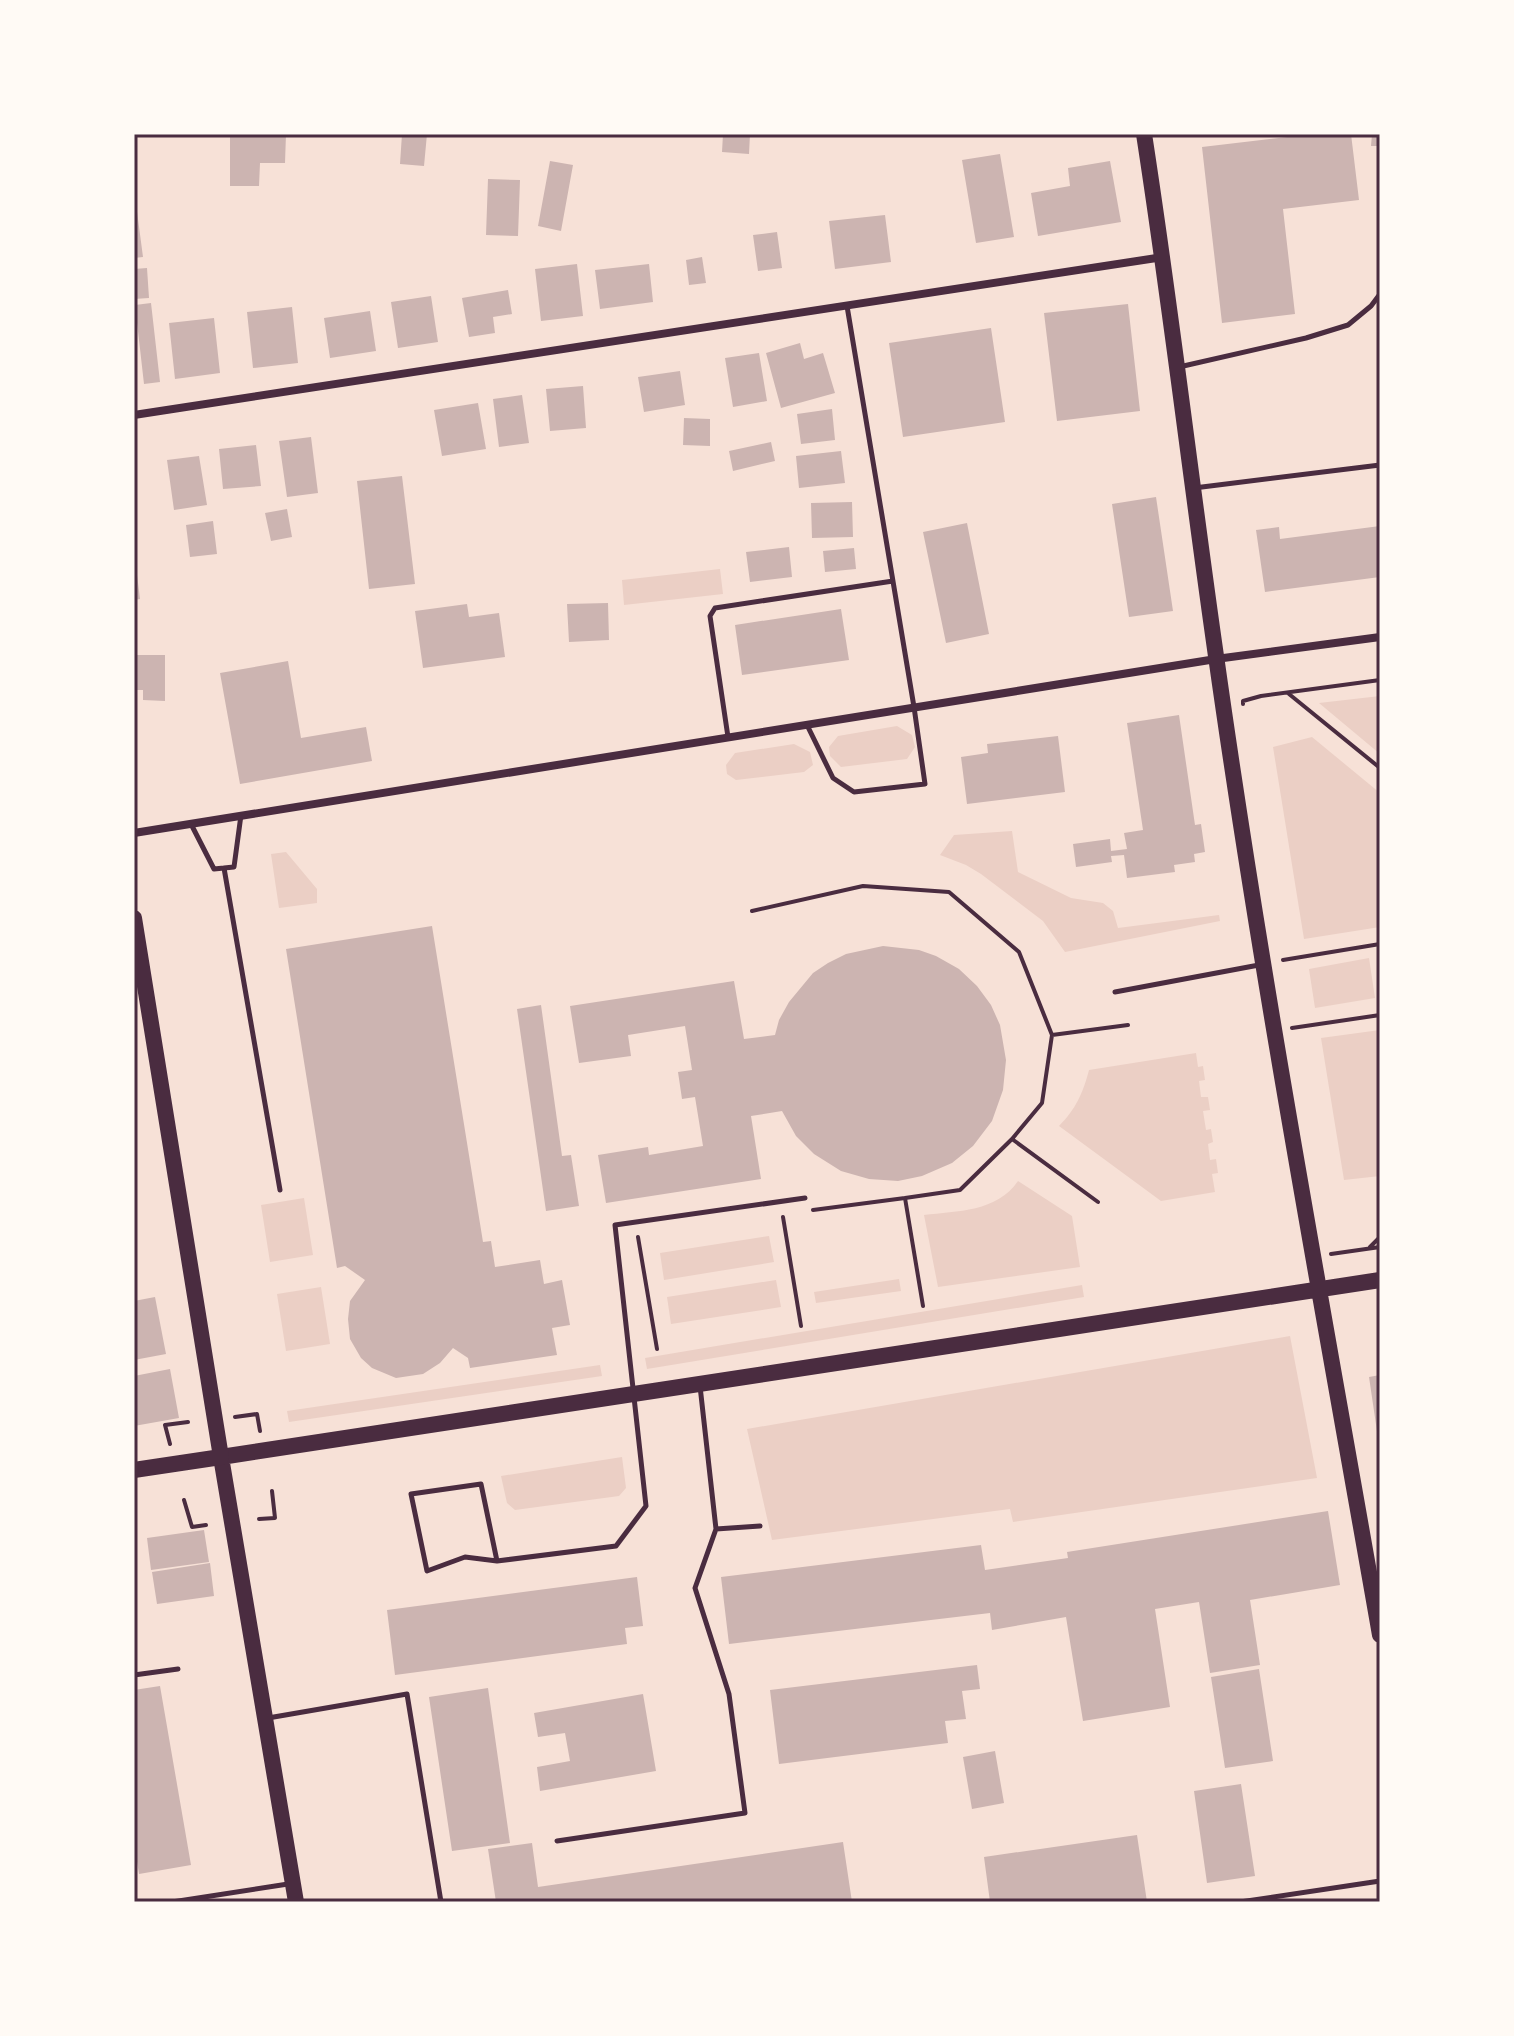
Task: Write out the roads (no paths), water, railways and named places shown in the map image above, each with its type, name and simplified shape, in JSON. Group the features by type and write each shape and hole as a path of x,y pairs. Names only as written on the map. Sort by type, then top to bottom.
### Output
{"main road":[{"path":"1144,134 1216,659 1263,964 1380,1635"},
{"path":"134,918 296,1902"},
{"path":"134,1470 1380,1280"}],"street":[{"path":"134,415 1163,257"},
{"path":"134,833 1216,659 1380,637"}],"lane":[{"path":"1178,368 1348,325 1380,294"},
{"path":"807,725 833,778 854,792 925,784 847,306"},
{"path":"1194,488 1380,465"},
{"path":"728,738 710,616 715,608 893,581"},
{"path":"190,824 214,869 234,867 241,815"},
{"path":"224,868 280,1190"},
{"path":"1115,992 1263,964"},
{"path":"497,1561 481,1484 411,1494 427,1571 465,1557 497,1561 616,1546 646,1506 615,1225 805,1198"},
{"path":"557,1841 745,1813 729,1694 695,1588 716,1529 700,1385"},
{"path":"716,1529 760,1526"},
{"path":"134,1675 178,1669"},
{"path":"265,1719 407,1694 441,1902"},
{"path":"1240,1902 1380,1881"},
{"path":"172,1902 293,1883"}]}
